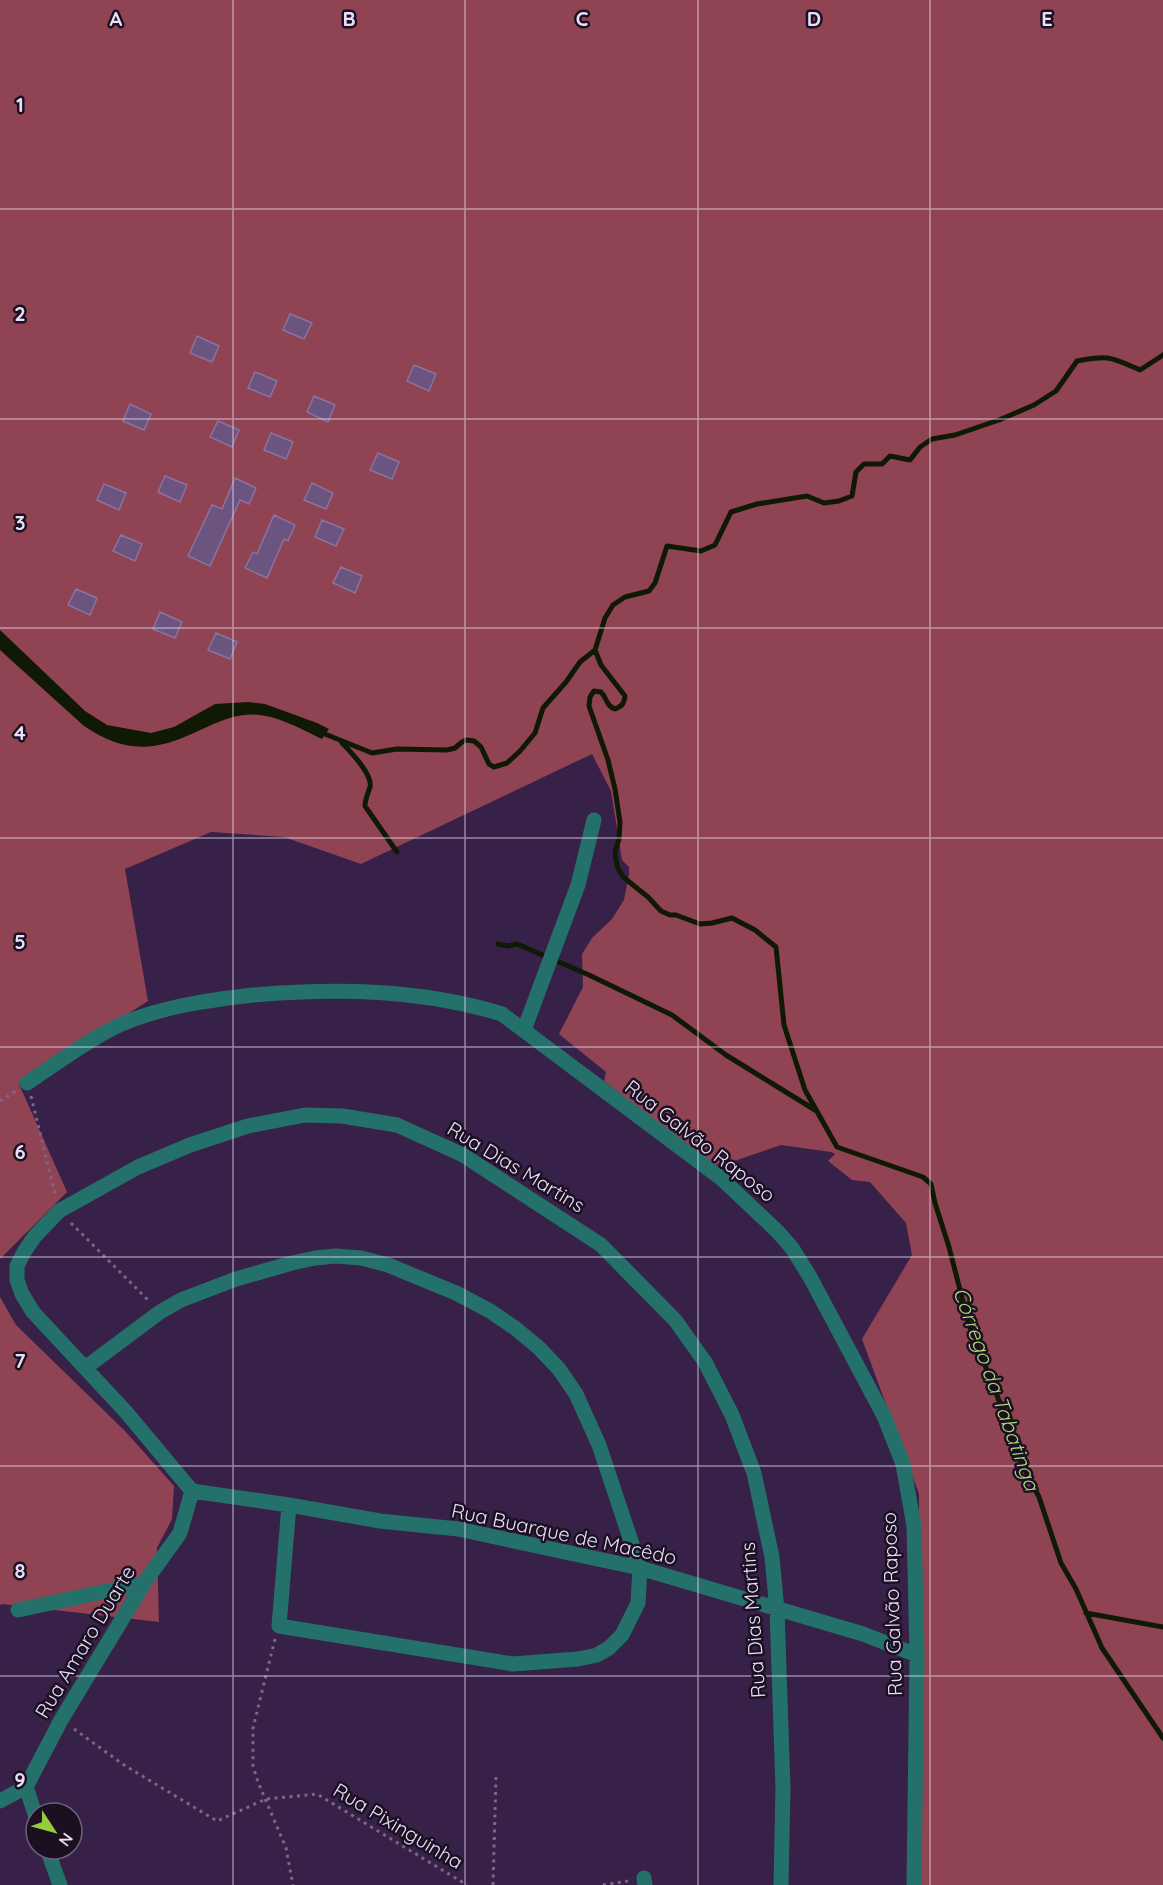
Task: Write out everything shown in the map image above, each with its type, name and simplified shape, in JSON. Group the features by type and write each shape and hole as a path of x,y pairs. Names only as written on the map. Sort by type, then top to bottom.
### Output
{"street":[{"path":"524,1030 578,885 594,820"},
{"name":"Rua Galvão Raposo","path":"27,1083 98,1036 124,1023 150,1014 218,999 283,993 350,991 428,997 502,1014 722,1179 792,1248 884,1416 903,1464 914,1526 917,1655 914,1885"},
{"name":"Rua Dias Martins","path":"192,1491 126,1412 33,1312 22,1294 17,1280 17,1266 35,1236 59,1211 138,1167 190,1145 248,1126 305,1115 342,1116 397,1125 463,1155 602,1245 675,1320 705,1362 732,1415 754,1473 772,1557 777,1610 783,1788 781,1885"},
{"path":"85,1368 160,1312 181,1300 236,1280 315,1258 336,1256 361,1258 388,1265 456,1293 490,1311 539,1348 576,1394 599,1445 640,1568 638,1603 621,1635 609,1648 597,1655 578,1659 513,1664 279,1626 289,1505"},
{"name":"Rua Buarque de Macêdo","path":"192,1491 380,1521 458,1529 640,1568 863,1634 917,1655"},
{"name":"Rua Amaro Duarte","path":"26,1786 61,1720 144,1583 180,1533 192,1491"},
{"path":"18,1610 144,1583"},
{"path":"0,1802 26,1786 31,1801"},
{"path":"51,1861 60,1885"}],"path":[{"path":"27,1083 59,1211 160,1312"},
{"path":"279,1626 254,1728 253,1766 286,1848 293,1885"},
{"name":"Rua Pixinguinha","path":"61,1720 124,1765 217,1821 266,1799 317,1794 467,1885"},
{"path":"493,1885 496,1777"},
{"path":"603,1885 644,1882"}],"shaded area":[{"path":"0,0 1163,0 1163,1885 920,1885 919,1494 862,1339 912,1255 906,1223 870,1182 852,1180 828,1161 835,1154 831,1152 781,1145 720,1166 717,1164 714,1168 604,1081 606,1072 559,1034 583,987 582,954 592,938 612,919 624,900 629,874 629,867 622,860 611,791 592,754 361,864 284,837 211,832 125,869 148,1001 19,1084 67,1192 0,1259"},
{"path":"0,630 85,711 107,725 151,733 174,727 215,704 249,702 265,704 329,729 322,739 284,721 254,714 231,718 181,739 153,746 139,747 112,741 84,726 0,650"},
{"path":"0,1297 16,1325 125,1431 174,1486 172,1519 157,1548 159,1622 0,1605"}],"building":[{"path":"290,314 312,323 304,339 283,330"},
{"path":"197,336 219,346 212,362 190,353"},
{"path":"414,365 436,374 429,391 407,381"},
{"path":"255,372 277,381 270,397 248,388"},
{"path":"314,396 335,405 328,422 307,412"},
{"path":"130,404 151,414 144,430 123,421"},
{"path":"218,421 239,430 232,447 210,437"},
{"path":"271,433 293,442 286,459 264,450"},
{"path":"378,453 399,462 392,479 370,470"},
{"path":"165,476 187,485 180,502 158,492"},
{"path":"235,478 256,488 249,504 240,500 210,566 188,556 212,505 222,509"},
{"path":"312,483 333,493 326,509 304,500"},
{"path":"104,484 126,493 119,510 97,500"},
{"path":"274,515 295,525 288,541 284,539 267,578 245,568 253,552 257,554"},
{"path":"322,520 344,529 336,546 315,537"},
{"path":"121,535 142,544 135,561 113,551"},
{"path":"341,567 362,576 355,593 333,583"},
{"path":"76,589 97,598 90,615 68,605"},
{"path":"160,612 182,622 175,638 153,629"},
{"path":"216,633 237,642 230,659 208,650"}],"waterway":[{"path":"320,732 372,753 397,749 447,750 455,748 466,740 474,741 481,747 489,764 494,767 507,763 535,733 543,708 580,662 595,650 605,618 613,605 625,597 649,591 655,583 667,546 701,551 715,545 731,512 757,504 807,496 824,503 852,496 856,472 864,464 882,464 890,456 910,460 920,447 932,439 955,435 1034,405 1056,391 1077,361 1110,358 1140,370 1163,355"},
{"name":"Córrego da Tabatinga","path":"595,650 601,665 625,696 622,704 615,709 610,706 601,692 594,691 590,697 589,706 608,760 615,789 620,822 619,839 615,852 617,866 623,877 661,911 700,924 732,918 755,930 776,947 784,1025 805,1090 837,1147 923,1177 931,1184 969,1325 1000,1403 1016,1452 1039,1497 1061,1563 1076,1589 1102,1648 1163,1738"},
{"path":"342,743 368,776 370,787 365,806 397,852"},
{"path":"498,944 508,946 517,944 589,975 672,1015 726,1055 815,1110"},
{"path":"1086,1613 1163,1627"}]}
